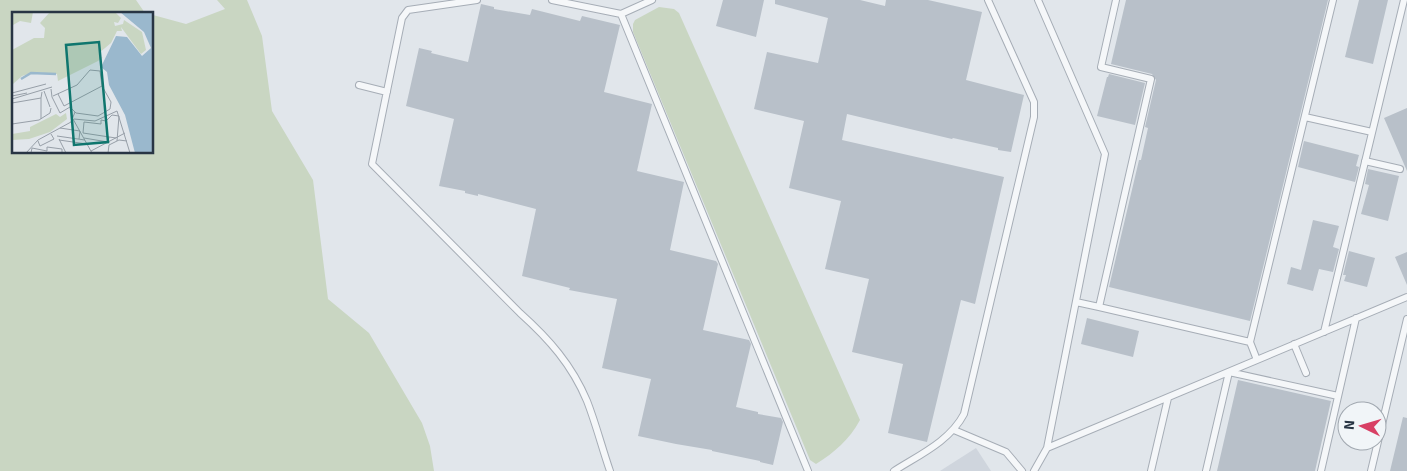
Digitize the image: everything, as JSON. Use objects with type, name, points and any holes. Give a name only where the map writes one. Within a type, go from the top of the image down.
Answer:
[{"type":"lane","points":[[477,0],[408,10],[402,18],[372,164],[520,313],[545,335],[570,368],[587,401],[610,471]]},
{"type":"lane","points":[[552,0],[621,14],[652,0]]},
{"type":"lane","points":[[894,471],[949,435],[959,425],[964,414],[1035,109],[1034,102],[988,0]]},
{"type":"lane","points":[[1034,471],[1047,448],[1105,154],[1038,0]]},
{"type":"lane","points":[[1099,307],[1151,79],[1100,67],[1116,0]]},
{"type":"lane","points":[[1257,360],[1250,342],[1333,0]]},
{"type":"lane","points":[[1324,332],[1404,0]]},
{"type":"lane","points":[[621,14],[808,471]]},
{"type":"lane","points":[[359,85],[387,92]]},
{"type":"lane","points":[[1304,117],[1372,132]]},
{"type":"lane","points":[[1365,161],[1400,169]]},
{"type":"lane","points":[[1047,448],[1407,297]]},
{"type":"lane","points":[[1076,302],[1250,342]]},
{"type":"lane","points":[[1321,471],[1356,318]]},
{"type":"lane","points":[[1371,471],[1407,320]]},
{"type":"lane","points":[[1294,344],[1306,373]]},
{"type":"lane","points":[[1229,372],[1338,396]]},
{"type":"lane","points":[[1206,471],[1229,372]]},
{"type":"lane","points":[[1151,471],[1168,398]]},
{"type":"lane","points":[[954,430],[1006,452],[1022,471]]},
{"type":"shaded area","points":[[976,448],[991,471],[940,471]]},
{"type":"green space","points":[[0,0],[136,0],[144,12],[12,12],[12,154],[154,154],[154,15],[186,24],[225,9],[217,0],[247,0],[262,36],[272,111],[313,180],[328,299],[369,333],[422,423],[430,446],[434,471],[0,471]]},
{"type":"green space","points":[[659,7],[674,9],[679,13],[860,420],[841,445],[816,464],[810,460],[633,32],[635,20]]},
{"type":"building","points":[[723,0],[764,0],[756,37],[716,26]]},
{"type":"building","points":[[775,0],[860,0],[885,6],[886,0],[928,0],[982,12],[966,80],[1024,95],[1011,152],[847,114],[842,140],[1004,177],[975,304],[961,300],[927,442],[888,433],[903,364],[852,352],[869,279],[825,269],[841,201],[789,188],[804,121],[754,109],[767,52],[818,63],[828,18],[775,4]]},
{"type":"building","points":[[1126,0],[1328,0],[1250,321],[1109,287],[1139,160],[1141,160],[1148,128],[1145,127],[1156,80],[1152,74],[1111,64]]},
{"type":"building","points":[[1359,0],[1388,0],[1373,64],[1345,57]]},
{"type":"building","points":[[481,4],[494,7],[494,9],[530,15],[532,9],[580,21],[582,16],[620,25],[604,92],[652,104],[637,171],[684,182],[670,250],[716,261],[718,264],[703,330],[749,340],[751,344],[736,407],[758,412],[758,414],[781,418],[783,422],[773,465],[712,450],[638,436],[651,379],[602,368],[617,299],[569,290],[570,288],[522,276],[536,209],[439,186],[454,119],[406,106],[419,48],[432,51],[431,53],[468,62]]},
{"type":"building","points":[[1109,74],[1145,83],[1135,125],[1097,116]]},
{"type":"building","points":[[1407,108],[1407,171],[1384,118]]},
{"type":"building","points":[[1304,141],[1359,155],[1356,166],[1359,167],[1355,182],[1298,167]]},
{"type":"building","points":[[1368,169],[1399,176],[1388,221],[1361,214],[1369,185],[1365,184]]},
{"type":"building","points":[[1313,220],[1339,226],[1333,247],[1339,249],[1333,272],[1319,269],[1313,291],[1287,284],[1291,267],[1301,270]]},
{"type":"building","points":[[1349,251],[1375,258],[1367,287],[1344,281],[1346,275],[1343,275]]},
{"type":"building","points":[[1407,252],[1407,285],[1395,257]]},
{"type":"building","points":[[1087,318],[1139,331],[1133,357],[1081,344]]},
{"type":"building","points":[[1238,380],[1331,401],[1315,471],[1217,471]]},
{"type":"building","points":[[1403,417],[1407,418],[1407,471],[1390,471]]}]
